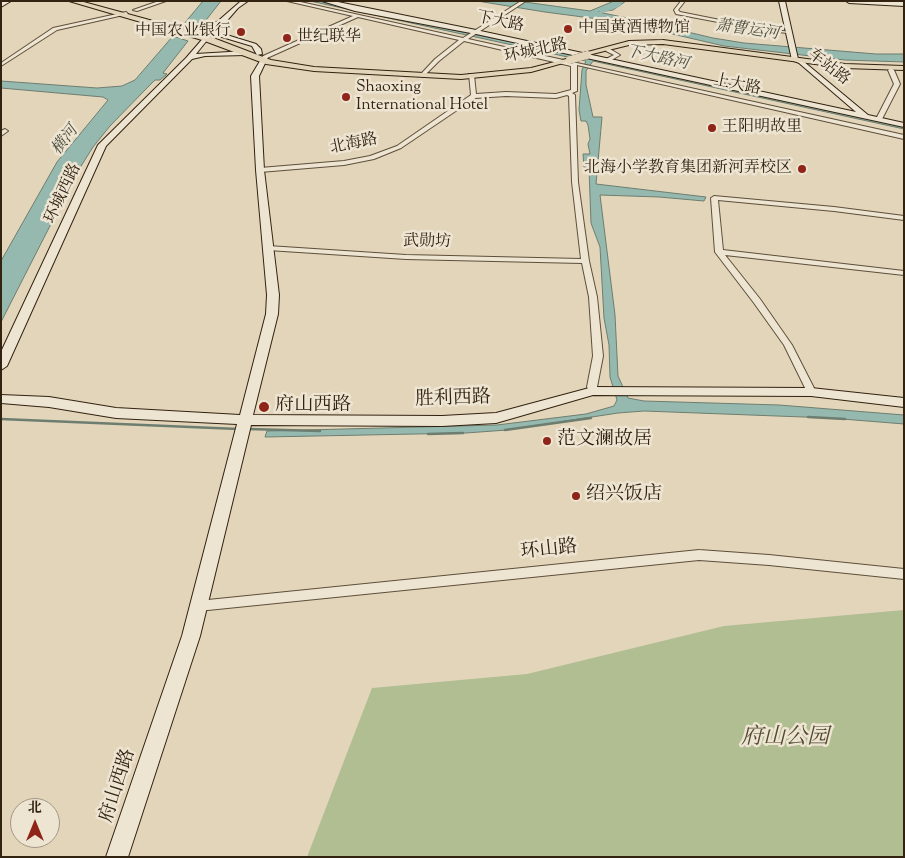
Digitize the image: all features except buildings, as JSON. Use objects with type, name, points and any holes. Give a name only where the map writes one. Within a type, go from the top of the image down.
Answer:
[{"type":"main road","points":[[72,1],[195,33],[209,34]]},
{"type":"main road","points":[[87,1],[122,14],[135,10]]},
{"type":"main road","points":[[120,5],[135,10]]},
{"type":"main road","name":"环城北路","points":[[209,34],[231,41],[263,57]]},
{"type":"main road","name":"环城北路","points":[[209,34],[246,53],[314,69],[424,75],[471,76],[531,70],[629,44],[663,42],[845,68],[904,69]]},
{"type":"main road","name":"环城北路","points":[[586,54],[637,44],[663,43],[845,66],[904,69]]},
{"type":"main road","name":"胜利西路","points":[[1,393],[51,396],[117,406],[247,417]]},
{"type":"street","points":[[1,5],[8,1]]},
{"type":"street","points":[[135,10],[164,1]]},
{"type":"street","name":"环城西路","points":[[1,366],[102,145],[190,56],[209,34],[236,7],[245,1]]},
{"type":"street","name":"上大路","points":[[289,1],[463,40],[565,60],[904,137]]},
{"type":"street","name":"下大路","points":[[325,1],[362,11],[608,60],[904,125]]},
{"type":"street","points":[[683,1],[676,10],[678,13],[789,32]]},
{"type":"street","name":"车站路","points":[[782,1],[792,48],[797,60],[868,117]]},
{"type":"street","points":[[849,1],[904,4]]},
{"type":"street","points":[[424,75],[437,60],[463,40],[524,2]]},
{"type":"street","points":[[1,65],[55,29],[122,14]]},
{"type":"street","points":[[263,57],[356,17]]},
{"type":"street","points":[[180,29],[219,24]]},
{"type":"street","points":[[560,50],[586,54]]},
{"type":"street","points":[[608,50],[618,55],[608,60]]},
{"type":"street","points":[[190,56],[246,53]]},
{"type":"street","name":"府山西路","points":[[117,857],[191,636],[272,314],[273,295],[260,170],[255,76],[263,57]]},
{"type":"street","points":[[565,60],[574,65],[574,91],[569,94],[572,95],[576,182],[585,261],[593,297],[599,389]]},
{"type":"street","points":[[880,119],[897,84],[891,70]]},
{"type":"street","points":[[471,76],[474,96]]},
{"type":"street","name":"北海路","points":[[260,170],[344,163],[372,158],[399,147],[474,96],[506,94],[556,96],[569,94]]},
{"type":"street","points":[[810,390],[788,346],[758,301],[719,252],[714,198],[834,209],[904,218]]},
{"type":"street","name":"武勋坊","points":[[268,248],[406,257],[585,261]]},
{"type":"street","points":[[719,252],[904,273]]},
{"type":"street","name":"胜利西路","points":[[1,399],[49,402],[116,413],[470,421],[516,414],[599,389],[810,390],[904,398]]},
{"type":"street","name":"胜利西路","points":[[810,390],[904,403]]},
{"type":"street","name":"环山路","points":[[198,606],[698,555],[769,560],[904,574]]},
{"type":"green space","name":"府山公园","points":[[904,610],[904,857],[307,857],[372,688],[527,674],[724,626]]},
{"type":"water","points":[[203,1],[221,1],[203,24],[183,25]]},
{"type":"water","points":[[310,1],[320,1],[365,12],[625,65],[904,126],[904,129],[593,61],[586,71],[586,85],[593,117],[602,117],[596,184],[706,197],[704,201],[600,195],[615,315],[618,376],[628,398],[644,401],[779,405],[904,415],[904,424],[830,418],[644,411],[618,413],[507,430],[466,433],[265,437],[267,431],[497,425],[586,414],[614,406],[617,400],[610,377],[600,247],[591,223],[589,168],[584,167],[583,154],[590,154],[588,144],[590,139],[588,125],[586,121],[581,121],[579,110],[582,70],[586,61]]},
{"type":"water","points":[[477,1],[517,1],[590,11],[614,1],[626,1],[613,10],[598,12],[713,38],[744,43],[876,54],[904,54],[904,62],[845,60],[724,46],[621,22]]},
{"type":"water","points":[[173,36],[188,41],[163,73],[167,74],[160,80],[155,80],[110,126],[93,147],[78,171],[1,322],[1,261],[57,162],[108,100],[103,97],[1,88],[1,81],[97,88],[122,86],[135,80]]},
{"type":"waterway","points":[[593,15],[619,5],[620,1]]},
{"type":"waterway","points":[[808,417],[845,419]]},
{"type":"waterway","points":[[505,430],[591,418]]},
{"type":"waterway","points":[[1,419],[238,429]]},
{"type":"waterway","points":[[248,429],[320,431]]},
{"type":"waterway","points":[[428,434],[463,433]]},
{"type":"place","name":"中国黄酒博物馆","points":[[568,29]]},
{"type":"place","name":"中国农业银行","points":[[241,32]]},
{"type":"place","name":"世纪联华","points":[[287,38]]},
{"type":"place","name":"Shaoxing International Hotel","points":[[346,97]]},
{"type":"place","name":"王阳明故里","points":[[712,128]]},
{"type":"place","name":"北海小学教育集团新河弄校区","points":[[802,169]]},
{"type":"place","name":"府山西路","points":[[264,407]]},
{"type":"place","name":"范文澜故居","points":[[547,441]]},
{"type":"place","name":"绍兴饭店","points":[[576,496]]},
{"type":"water label","name":"萧曹运河","points":[[747,31]]},
{"type":"water label","name":"下大路河","points":[[657,59]]},
{"type":"water label","name":"横河","points":[[66,141]]}]
